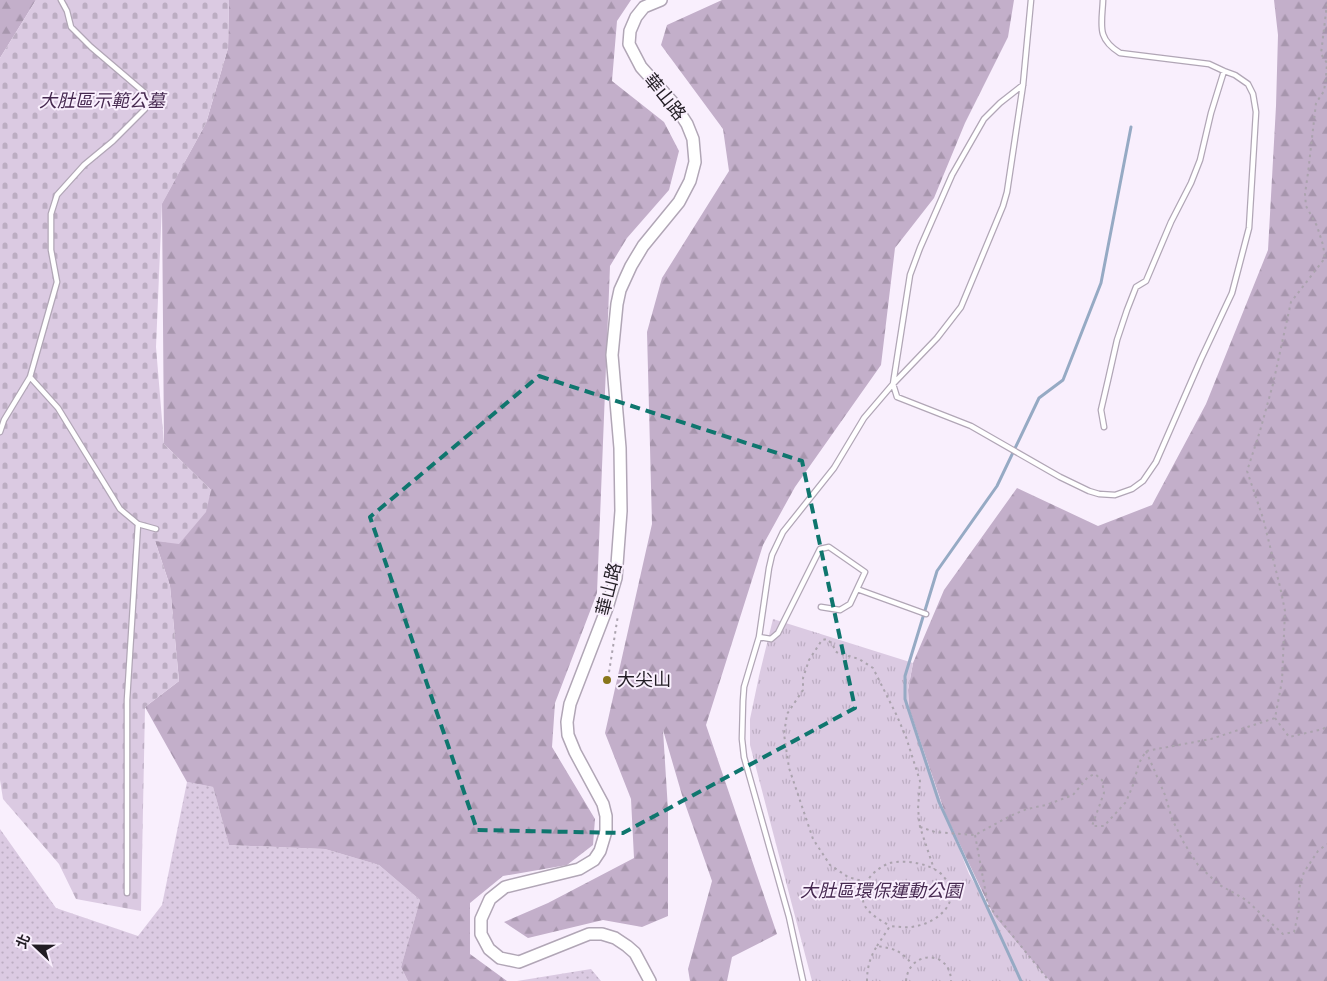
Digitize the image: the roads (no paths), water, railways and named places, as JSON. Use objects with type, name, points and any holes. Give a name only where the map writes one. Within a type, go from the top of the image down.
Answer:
[{"type":"street","name":"華山路","points":[[650,981],[635,953],[615,938],[602,934],[589,934],[519,962],[500,958],[489,949],[481,934],[480,919],[490,899],[505,887],[579,869],[594,860],[600,851],[606,831],[606,816],[602,804],[575,752],[568,735],[567,722],[570,704],[607,608],[616,578],[622,512],[620,448],[612,355],[620,290],[643,246],[679,202],[690,181],[695,162],[693,139],[687,124],[674,104],[641,67],[629,44],[630,31],[636,17],[644,7],[661,0]]},
{"type":"lane","points":[[0,432],[4,420],[30,378],[57,282],[52,250],[51,214],[57,195],[84,166],[113,141],[145,109],[145,93],[71,28],[61,0]]},
{"type":"lane","points":[[803,981],[789,917],[744,757],[742,739],[744,687],[759,637],[768,568],[783,532],[834,468],[864,418],[937,338],[961,307],[1007,192],[1023,85],[1031,0]]},
{"type":"lane","points":[[1023,85],[1000,103],[984,119],[952,175],[920,248],[910,275],[893,384],[897,397],[971,426],[1060,478],[1099,494],[1115,495],[1132,489],[1143,480],[1156,462],[1232,293],[1249,228],[1256,112],[1253,94],[1248,84],[1224,70],[1209,64],[1120,53],[1112,48],[1103,36],[1103,0]]},
{"type":"lane","points":[[1104,427],[1101,410],[1126,310],[1136,287],[1146,281],[1200,160],[1210,113],[1224,70]]},
{"type":"lane","points":[[30,378],[58,408],[120,509],[138,524],[156,529]]},
{"type":"lane","points":[[127,893],[127,700],[138,524]]},
{"type":"lane","points":[[759,637],[771,639],[778,633],[820,549],[830,547],[865,572],[850,604],[840,610],[821,607]]},
{"type":"lane","points":[[857,589],[926,614]]},
{"type":"waterway","points":[[1021,981],[939,802],[905,699],[905,676],[937,571],[997,486],[1039,398],[1063,380],[1101,283],[1131,127]]},
{"type":"place","name":"大尖山","points":[[607,680]]},
{"type":"park label","name":"大肚區示範公墓","points":[[102,101]]},
{"type":"park label","name":"大肚區環保運動公園","points":[[881,891]]}]
